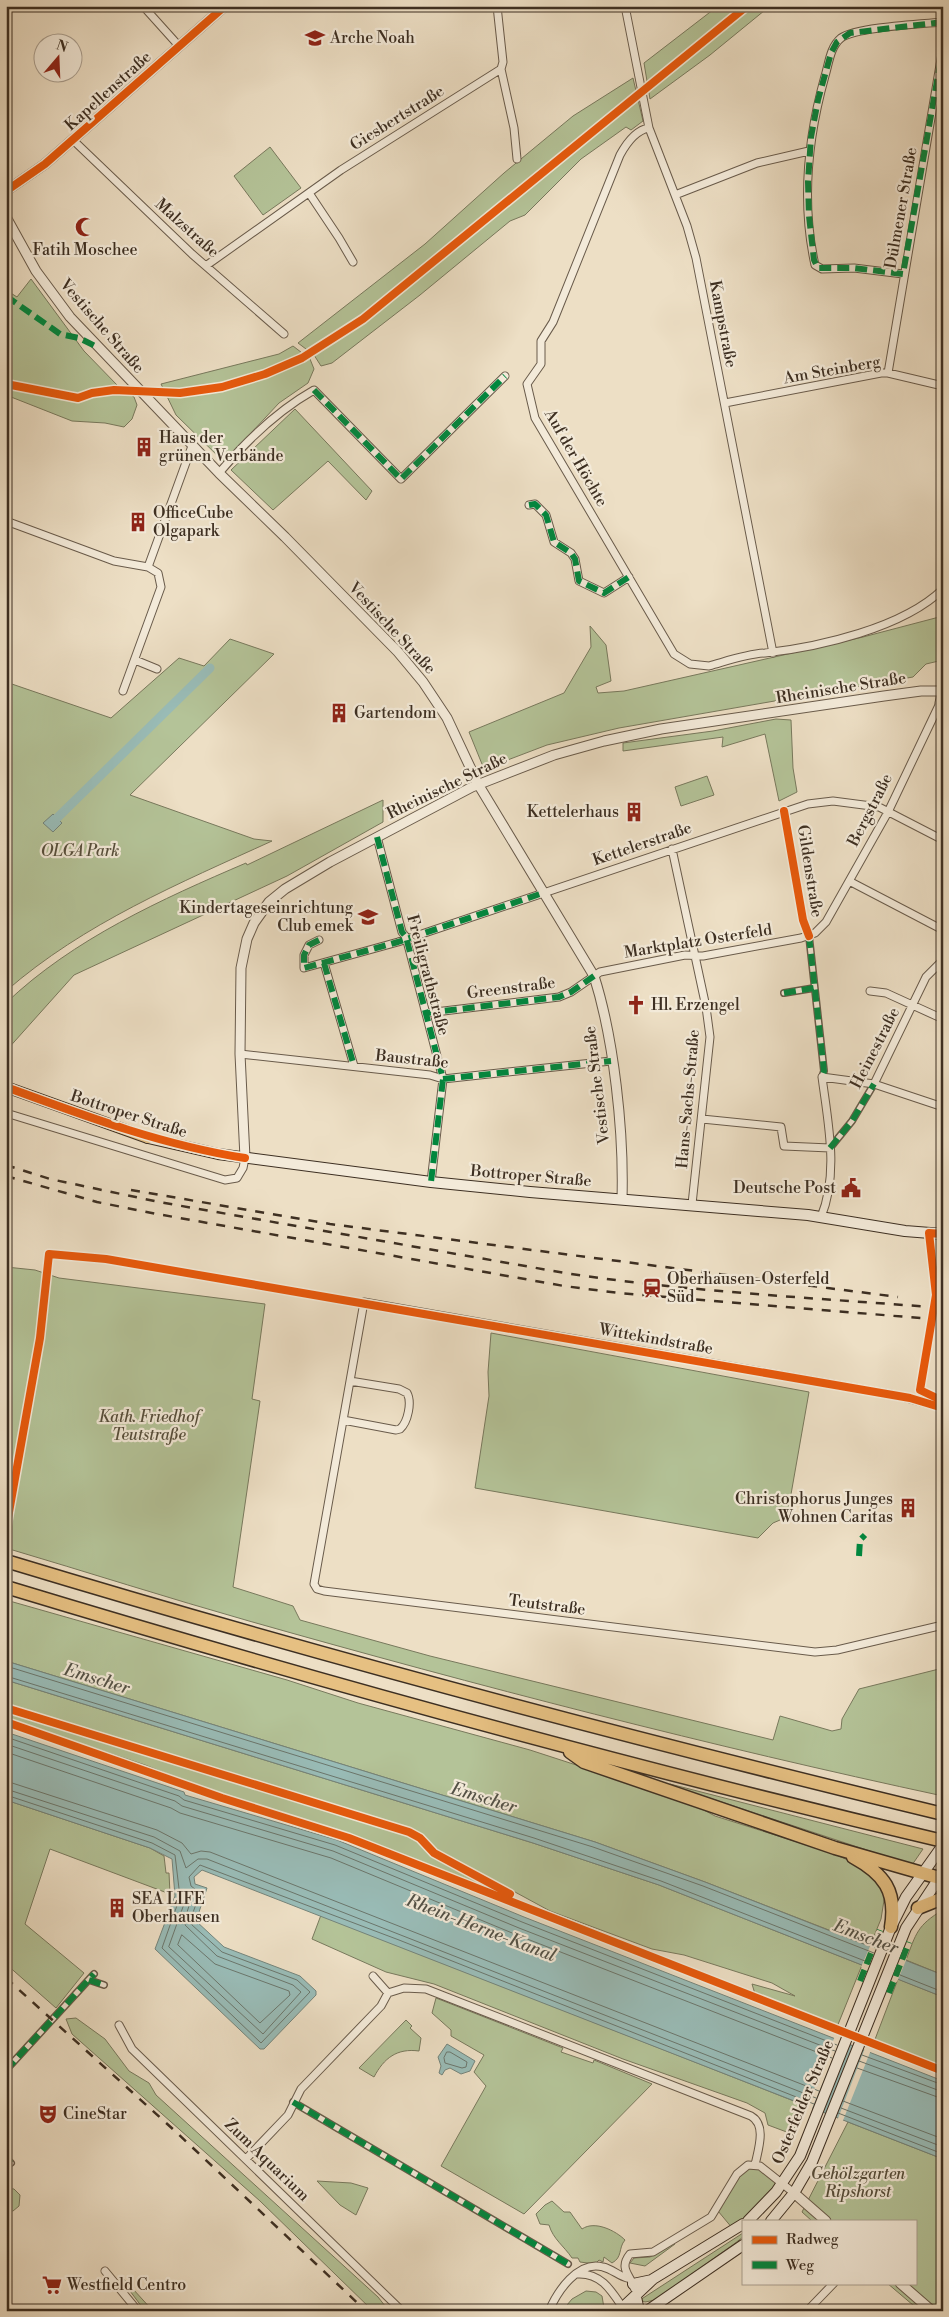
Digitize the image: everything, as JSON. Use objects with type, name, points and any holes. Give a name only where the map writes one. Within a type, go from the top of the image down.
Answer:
[{"type":"highway","points":[[6,1561],[492,1700],[943,1814]]},
{"type":"highway","points":[[6,1587],[346,1687],[563,1747],[939,1841]]},
{"type":"highway","points":[[563,1747],[584,1762],[835,1848],[923,1873],[941,1876]]},
{"type":"highway","points":[[835,1848],[867,1865],[883,1881],[894,1904],[890,1930]]},
{"type":"highway","points":[[918,1908],[943,1898]]},
{"type":"main road","name":"Bottroper Straße","points":[[6,1087],[148,1138],[196,1150],[245,1158],[431,1182],[821,1217],[905,1231],[943,1234]]},
{"type":"main road","name":"Osterfelder Straße","points":[[749,2220],[782,2184],[800,2156],[890,1930],[906,1897],[923,1873],[939,1841]]},
{"type":"main road","name":"Osterfelder Straße","points":[[772,2220],[794,2194],[812,2162],[827,2129],[902,1939],[918,1908],[941,1876]]},
{"type":"main road","points":[[624,2310],[653,2279],[742,2225]]},
{"type":"main road","points":[[647,2311],[742,2245]]},
{"type":"main road","points":[[630,2281],[653,2279]]},
{"type":"main road","points":[[636,2297],[639,2311]]},
{"type":"street","points":[[143,6],[179,46]]},
{"type":"street","name":"Kapellenstraße","points":[[6,191],[36,171],[73,140],[225,6]]},
{"type":"street","points":[[497,6],[504,62],[501,69],[514,128],[517,159]]},
{"type":"street","name":"Kampstraße","points":[[625,6],[649,128],[696,258],[773,653]]},
{"type":"street","points":[[903,274],[854,268],[822,269],[815,265],[809,216],[809,151],[818,100],[836,42],[843,36],[858,32],[943,22]]},
{"type":"street","name":"Dülmener Straße","points":[[888,373],[903,274],[943,47]]},
{"type":"street","name":"Giesbertstraße","points":[[206,265],[362,156],[501,69]]},
{"type":"street","name":"Auf der Höchte","points":[[649,128],[643,129],[629,140],[620,155],[553,322],[542,342],[542,364],[527,384],[536,418],[674,654],[690,664],[708,666],[874,629],[925,604],[943,589]]},
{"type":"street","name":"Malzstraße","points":[[73,140],[206,265],[284,334]]},
{"type":"street","points":[[674,195],[757,163],[809,151]]},
{"type":"street","points":[[308,193],[353,262]]},
{"type":"street","name":"Vestische Straße","points":[[6,217],[36,271],[70,317],[192,446],[285,537],[409,665],[447,718],[478,784],[542,893],[594,976],[602,1006],[618,1105],[622,1199]]},
{"type":"street","name":"Am Steinberg","points":[[725,403],[888,373],[943,386]]},
{"type":"street","points":[[219,473],[270,420],[290,403],[314,390],[401,479],[505,376]]},
{"type":"street","points":[[148,567],[192,446]]},
{"type":"street","points":[[530,505],[535,504],[546,515],[554,542],[571,553],[575,559],[579,581],[583,585],[604,593],[629,577]]},
{"type":"street","points":[[6,521],[114,561],[148,567],[158,573],[161,587],[123,691]]},
{"type":"street","points":[[135,660],[157,668]]},
{"type":"street","points":[[943,669],[943,674]]},
{"type":"street","name":"Rheinische Straße","points":[[245,1158],[240,1054],[241,968],[247,939],[257,918],[269,902],[285,889],[377,837],[478,784],[554,755],[621,737],[892,695],[942,690]]},
{"type":"street","name":"Bergstraße","points":[[809,936],[826,922],[888,812],[941,704],[942,690]]},
{"type":"street","name":"Kettelerstraße","points":[[319,940],[308,945],[304,955],[304,968],[398,942],[808,804],[833,801],[878,807],[943,840]]},
{"type":"street","name":"Gildenstraße","points":[[784,811],[803,920],[809,936],[824,1071],[822,1077],[831,1156],[827,1195],[821,1217]]},
{"type":"street","name":"Freiligrathstraße","points":[[377,837],[402,932],[406,938],[427,1013],[426,1019],[443,1079],[431,1182]]},
{"type":"street","name":"Hans-Sachs-Straße","points":[[672,849],[707,1016],[710,1043],[692,1204]]},
{"type":"street","points":[[849,881],[943,930]]},
{"type":"street","name":"Marktplatz Osterfeld","points":[[594,976],[600,972],[676,957],[703,956],[809,936]]},
{"type":"street","name":"Heinestraße","points":[[830,1148],[852,1121],[874,1084],[929,973],[943,960]]},
{"type":"street","points":[[324,963],[354,1066]]},
{"type":"street","name":"Greenstraße","points":[[427,1013],[558,996],[571,992],[594,976]]},
{"type":"street","points":[[784,993],[814,988]]},
{"type":"street","points":[[870,991],[886,992],[943,1019]]},
{"type":"street","name":"Baustraße","points":[[240,1054],[430,1075],[443,1079],[611,1060]]},
{"type":"street","points":[[822,1077],[874,1084],[943,1107]]},
{"type":"street","points":[[6,1113],[225,1180],[237,1178],[245,1158]]},
{"type":"street","points":[[702,1118],[781,1127],[784,1146],[830,1148]]},
{"type":"street","name":"Teutstraße","points":[[364,1302],[314,1575],[314,1585],[320,1590],[815,1652],[830,1651],[943,1625]]},
{"type":"street","name":"Wittekindstraße","points":[[364,1302],[902,1397],[943,1408]]},
{"type":"street","points":[[343,1420],[396,1430],[400,1429],[406,1422],[410,1399],[407,1393],[350,1381]]},
{"type":"street","points":[[943,1448],[943,1489]]},
{"type":"street","points":[[6,2070],[94,1974]]},
{"type":"street","points":[[373,1976],[388,1993]]},
{"type":"street","points":[[89,1980],[104,1985]]},
{"type":"street","points":[[246,2159],[286,2118],[301,2089],[381,2006],[388,1993],[404,1988],[419,1988],[751,2116],[757,2120],[760,2126],[755,2165]]},
{"type":"street","name":"Zum Aquarium","points":[[119,2025],[132,2049],[402,2311]]},
{"type":"street","points":[[294,2102],[568,2264]]},
{"type":"street","points":[[6,2158],[11,2163]]},
{"type":"street","name":"Osterfelder Straße","points":[[630,2281],[625,2263],[630,2254],[653,2252],[711,2217],[740,2170],[748,2165],[760,2166],[782,2184]]},
{"type":"street","points":[[782,2184],[825,2220]]},
{"type":"street","points":[[548,2311],[560,2290],[577,2274],[589,2268],[599,2266],[630,2281],[636,2297]]},
{"type":"street","points":[[105,2271],[138,2311]]},
{"type":"street","points":[[577,2274],[588,2274],[603,2281],[624,2310]]},
{"type":"street","points":[[807,2311],[833,2284]]},
{"type":"street","points":[[901,2284],[932,2311]]},
{"type":"green space","points":[[718,6],[770,6],[710,55],[650,99],[644,63]]},
{"type":"green space","points":[[633,78],[643,121],[631,130],[626,127],[581,159],[525,215],[510,221],[420,295],[332,363],[321,366],[314,355],[298,343],[425,244],[504,173],[573,116]]},
{"type":"green space","points":[[270,147],[301,188],[263,215],[234,176]]},
{"type":"green space","points":[[31,279],[84,351],[118,386],[134,397],[137,405],[132,419],[124,427],[105,423],[72,421],[6,395],[6,290],[17,297]]},
{"type":"green space","points":[[293,346],[310,359],[314,369],[308,383],[279,403],[224,462],[176,415],[161,384],[279,354]]},
{"type":"green space","points":[[295,409],[372,491],[366,500],[328,461],[273,510],[231,470]]},
{"type":"green space","points":[[943,616],[943,660],[926,664],[913,677],[619,728],[547,745],[484,769],[469,732],[564,693],[591,647],[590,626],[606,645],[611,681],[596,687],[598,693],[624,691],[863,637]]},
{"type":"green space","name":"OLGA Park","points":[[230,639],[274,654],[130,795],[254,839],[272,841],[168,889],[100,925],[36,967],[6,991],[6,682],[111,718],[179,658],[204,666]]},
{"type":"green space","points":[[776,719],[791,720],[793,768],[797,792],[779,801],[765,734],[722,747],[723,737],[623,751],[623,743],[713,731]]},
{"type":"green space","points":[[707,776],[714,795],[681,806],[675,787]]},
{"type":"green space","points":[[383,800],[383,822],[287,876],[74,975],[6,1051],[6,1003],[60,959],[89,940],[151,906],[246,863],[247,865]]},
{"type":"green space","name":"Kath. Friedhof Teutstraße","points":[[6,1267],[35,1270],[59,1278],[265,1304],[252,1399],[260,1401],[233,1587],[293,1606],[300,1620],[430,1656],[773,1740],[780,1716],[832,1731],[841,1729],[842,1719],[859,1689],[943,1668],[943,1796],[681,1736],[421,1669],[249,1621],[6,1548]]},
{"type":"green space","points":[[491,1333],[809,1392],[787,1517],[773,1523],[758,1538],[475,1488],[489,1396],[488,1372]]},
{"type":"green space","points":[[6,1600],[287,1680],[358,1703],[530,1750],[687,1801],[715,1816],[832,1853],[859,1865],[877,1879],[885,1894],[881,1919],[870,1946],[595,1842],[6,1661]]},
{"type":"green space","points":[[6,1680],[533,1843],[659,1885],[862,1965],[837,2027],[755,1994],[752,1984],[795,1996],[772,1983],[684,1955],[652,1949],[550,1911],[515,1892],[432,1856],[512,1897],[350,1835],[222,1796],[145,1765],[6,1719]]},
{"type":"green space","points":[[670,1784],[923,1849],[912,1865]]},
{"type":"green space","points":[[6,1800],[150,1848],[164,1856],[166,1873],[169,1873],[170,1894],[50,1849],[25,1924],[84,1973],[56,2008],[6,1964]]},
{"type":"green space","points":[[943,1910],[943,1975],[906,1960],[918,1931],[928,1920]]},
{"type":"green space","points":[[321,1915],[804,2105],[792,2134],[768,2125],[765,2113],[747,2103],[623,2059],[434,1984],[386,1972],[312,1939]]},
{"type":"green space","points":[[898,1979],[943,1997],[943,2069],[874,2042]]},
{"type":"green space","points":[[436,1998],[563,2048],[561,2052],[593,2063],[594,2060],[652,2084],[524,2214],[441,2166],[486,2086],[474,2072],[484,2055],[451,2036],[451,2030],[432,2013]]},
{"type":"green space","points":[[76,2018],[105,2039],[129,2071],[149,2083],[156,2095],[378,2297],[389,2311],[373,2311],[260,2201],[72,2034],[66,2019]]},
{"type":"green space","points":[[406,2020],[412,2026],[410,2028],[421,2038],[419,2051],[404,2051],[392,2056],[382,2064],[374,2077],[359,2068]]},
{"type":"green space","points":[[6,2031],[11,2045],[9,2056],[6,2059]]},
{"type":"green space","name":"Gehölzgarten Ripshorst","points":[[848,2122],[943,2159],[943,2311],[920,2311],[888,2284],[916,2284],[916,2220],[811,2220],[802,2212]]},
{"type":"green space","points":[[755,2165],[781,2184],[733,2229],[718,2211],[740,2171]]},
{"type":"green space","points":[[317,2181],[351,2183],[368,2188],[356,2215],[340,2205]]},
{"type":"green space","points":[[6,2188],[14,2189],[20,2195],[19,2206],[13,2211],[6,2212]]},
{"type":"green space","points":[[552,2201],[564,2212],[570,2212],[582,2229],[599,2226],[611,2230],[625,2240],[618,2258],[612,2263],[604,2257],[603,2262],[599,2260],[595,2264],[580,2262],[578,2258],[572,2258],[556,2238],[549,2225],[540,2224],[536,2214]]},
{"type":"green space","points":[[742,2234],[742,2238],[734,2244],[655,2300],[645,2302],[640,2300]]},
{"type":"green space","points":[[674,2243],[645,2266],[630,2263],[634,2258],[650,2257]]},
{"type":"green space","points":[[123,2278],[153,2311],[145,2311],[121,2279]]},
{"type":"green space","points":[[586,2291],[596,2292],[602,2296],[604,2308],[601,2311],[562,2311],[572,2299]]},
{"type":"water","points":[[53,814],[62,823],[53,832],[43,823]]},
{"type":"water","points":[[6,1661],[595,1842],[705,1882],[943,1975],[943,1997],[659,1885],[533,1843],[6,1680]]},
{"type":"water","name":"Rhein-Herne-Kanal","points":[[6,1732],[184,1792],[185,1795],[337,1840],[524,1917],[943,2081],[943,2159],[202,1870],[194,1877],[195,1884],[207,1888],[196,1921],[224,1947],[300,1976],[316,1991],[316,1995],[264,2049],[260,2049],[155,1949],[175,1896],[172,1859],[150,1848],[6,1800]]},
{"type":"water","points":[[447,2044],[475,2061],[470,2071],[461,2074],[450,2068],[445,2070],[442,2075],[439,2073],[441,2066],[438,2057]]},
{"type":"pier","points":[[871,1944],[907,1958],[897,1982],[861,1967]]},
{"type":"pier","points":[[835,2036],[841,2039],[811,2111],[806,2109]]},
{"type":"pier","points":[[865,2048],[871,2050],[842,2123],[837,2121]]},
{"type":"waterway","points":[[53,822],[210,668]]},
{"type":"railway","points":[[6,1165],[50,1179],[159,1202],[565,1273],[706,1290],[943,1308]]},
{"type":"railway","points":[[6,1176],[97,1202],[157,1214],[564,1286],[619,1293],[943,1320]]},
{"type":"railway","points":[[131,1190],[330,1224],[898,1297]]},
{"type":"railway","points":[[6,1978],[175,2131],[366,2311]]},
{"type":"marked path","points":[[943,22],[850,33],[837,42],[831,53],[818,100],[811,137],[808,182],[809,216],[814,260],[818,268],[854,268],[903,274],[943,47]]},
{"type":"marked path","points":[[6,296],[60,334],[79,338],[97,347]]},
{"type":"marked path","points":[[314,390],[401,479],[505,376]]},
{"type":"marked path","points":[[529,505],[535,504],[546,515],[554,542],[571,553],[575,559],[579,581],[604,593],[629,577]]},
{"type":"marked path","points":[[377,837],[402,932],[406,937],[443,1079],[431,1182]]},
{"type":"marked path","points":[[319,940],[309,945],[304,955],[304,968],[398,942],[543,893]]},
{"type":"marked path","points":[[809,936],[824,1071],[822,1077]]},
{"type":"marked path","points":[[324,963],[354,1066]]},
{"type":"marked path","points":[[427,1013],[559,997],[571,992],[594,976]]},
{"type":"marked path","points":[[784,993],[814,988]]},
{"type":"marked path","points":[[443,1079],[611,1061]]},
{"type":"marked path","points":[[830,1148],[852,1121],[874,1084]]},
{"type":"marked path","points":[[859,1556],[860,1540],[865,1535]]},
{"type":"marked path","points":[[860,1981],[880,1930]]},
{"type":"marked path","points":[[889,1993],[909,1942]]},
{"type":"marked path","points":[[6,2070],[94,1974]]},
{"type":"marked path","points":[[89,1980],[104,1985]]},
{"type":"marked path","points":[[293,2102],[568,2264]]},
{"type":"marked path","points":[[6,2158],[11,2163]]},
{"type":"cycle path","points":[[6,191],[45,164],[225,6]]},
{"type":"cycle path","points":[[6,384],[78,398],[92,393],[114,390],[180,393],[222,387],[265,374],[302,358],[363,319],[747,6]]},
{"type":"cycle path","points":[[784,811],[803,920],[809,936]]},
{"type":"cycle path","points":[[6,1087],[94,1119],[184,1146],[245,1158]]},
{"type":"cycle path","points":[[943,1234],[929,1233],[936,1295],[920,1390],[943,1401]]},
{"type":"cycle path","points":[[6,1529],[40,1338],[49,1254],[106,1259],[910,1398],[943,1408]]},
{"type":"cycle path","points":[[6,1708],[409,1832],[420,1838],[434,1853],[510,1894]]},
{"type":"cycle path","points":[[6,1722],[222,1798],[349,1838],[943,2071]]},
{"type":"place","name":"Arche Noah","points":[[315,38]]},
{"type":"place","name":"Fatih Moschee","points":[[85,227]]},
{"type":"place","name":"Haus der grünen Verbände","points":[[144,447]]},
{"type":"place","name":"OfficeCube Olgapark","points":[[138,522]]},
{"type":"place","name":"Gartendom","points":[[339,713]]},
{"type":"place","name":"Kettelerhaus","points":[[634,812]]},
{"type":"place","name":"Kindertageseinrichtung Club emek","points":[[368,917]]},
{"type":"place","name":"Hl. Erzengel","points":[[636,1005]]},
{"type":"place","name":"Deutsche Post","points":[[851,1188]]},
{"type":"place","name":"Oberhausen-Osterfeld Süd","points":[[652,1288]]},
{"type":"place","name":"Christophorus Junges Wohnen Caritas","points":[[908,1508]]},
{"type":"place","name":"SEA LIFE Oberhausen","points":[[117,1908]]},
{"type":"place","name":"CineStar","points":[[48,2114]]},
{"type":"place","name":"Westfield Centro","points":[[52,2285]]},
{"type":"water label","name":"Emscher","points":[[97,1679]]},
{"type":"water label","name":"Emscher","points":[[484,1798]]},
{"type":"water label","name":"Emscher","points":[[866,1937]]}]
